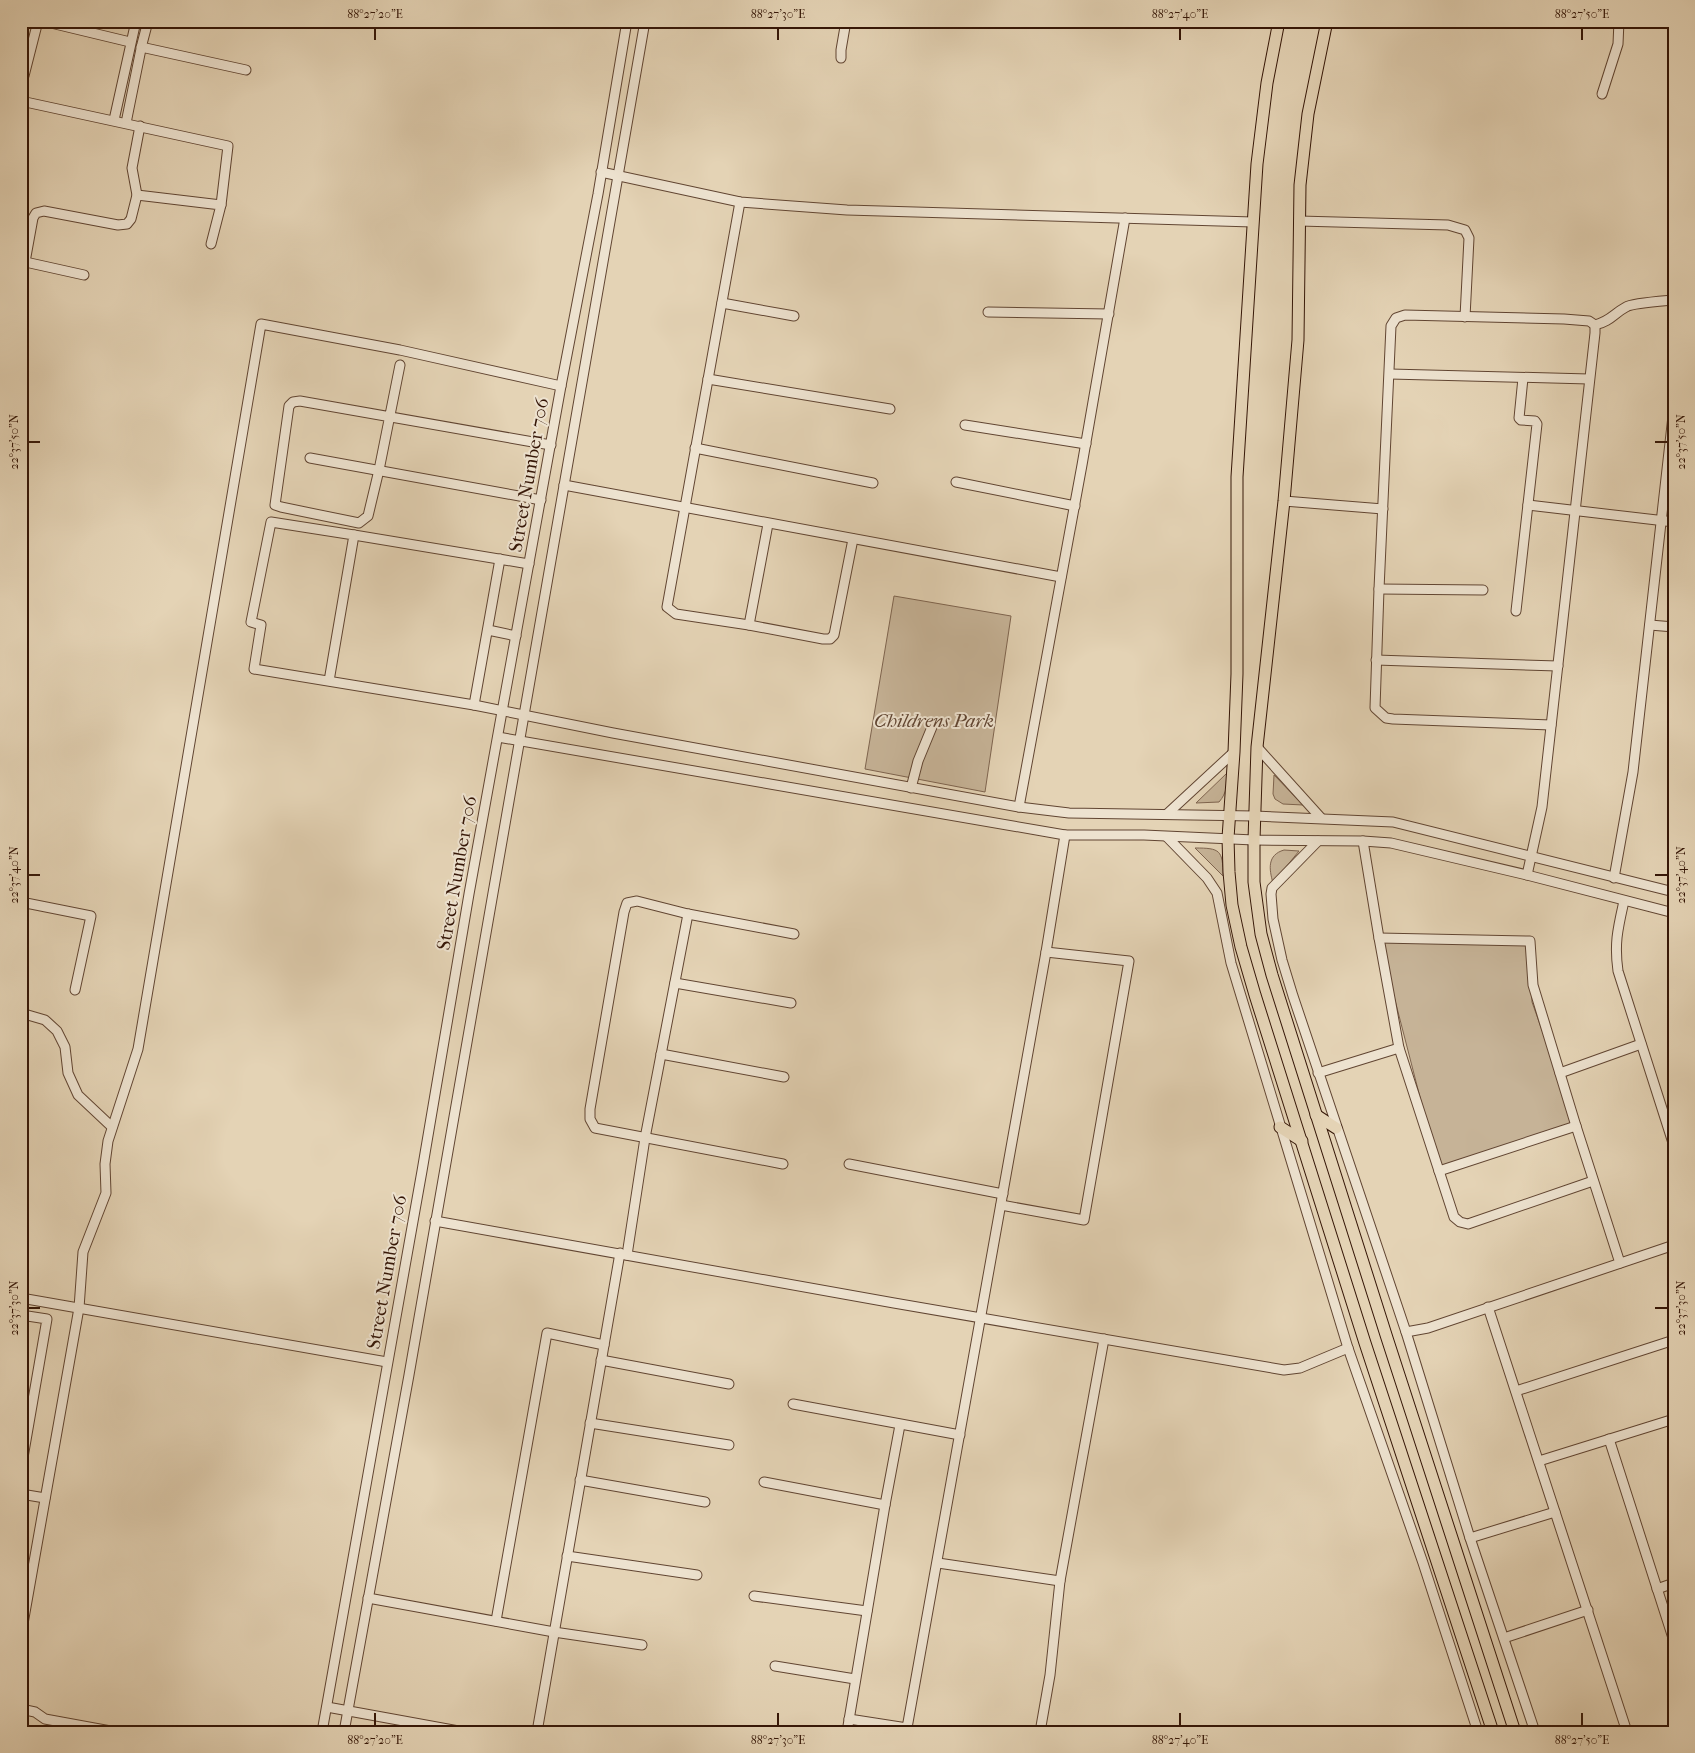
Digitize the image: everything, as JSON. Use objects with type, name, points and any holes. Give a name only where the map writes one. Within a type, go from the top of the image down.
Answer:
[{"type":"main road","points":[[1280,21],[1266,92],[1257,164],[1236,477],[1237,674],[1231,815],[1228,838],[1232,905],[1241,947],[1302,1141],[1493,1732]]},
{"type":"main road","points":[[1327,21],[1308,114],[1300,185],[1298,340],[1284,501],[1257,747],[1254,882],[1261,934],[1272,975],[1515,1732]]},
{"type":"main road","points":[[1316,1115],[1336,1128]]},
{"type":"main road","points":[[1280,1127],[1302,1141]]},
{"type":"street","points":[[24,76],[24,62],[38,21]]},
{"type":"street","points":[[114,120],[136,21]]},
{"type":"street","points":[[126,123],[148,21]]},
{"type":"street","name":"Street Number 706","points":[[322,1732],[502,711],[602,172],[627,21]]},
{"type":"street","points":[[344,1732],[518,740],[541,626],[645,21]]},
{"type":"street","points":[[842,58],[841,50],[846,21]]},
{"type":"street","points":[[1602,94],[1618,44],[1619,21]]},
{"type":"street","points":[[51,23],[75,25],[130,42]]},
{"type":"street","points":[[141,47],[246,70]]},
{"type":"street","points":[[21,101],[228,146],[220,205],[211,244]]},
{"type":"street","points":[[84,275],[23,261],[33,218],[36,213],[44,211],[118,225],[127,224],[131,218],[137,195],[132,168],[140,126]]},
{"type":"street","points":[[602,172],[740,202],[856,210],[1253,222]]},
{"type":"street","points":[[137,195],[220,205]]},
{"type":"street","points":[[740,202],[667,607],[676,614],[830,639],[834,635],[853,539]]},
{"type":"street","points":[[1019,807],[1126,218]]},
{"type":"street","points":[[1299,221],[1448,225],[1465,230],[1469,238],[1465,317]]},
{"type":"street","points":[[1595,325],[1605,323],[1633,304],[1674,300]]},
{"type":"street","points":[[722,303],[794,316]]},
{"type":"street","points":[[988,312],[1109,314]]},
{"type":"street","points":[[1552,726],[1386,718],[1375,708],[1391,326],[1396,318],[1404,315],[1589,320],[1595,325]]},
{"type":"street","points":[[21,1636],[79,1308],[82,1252],[106,1193],[105,1164],[108,1141],[138,1048],[261,324],[400,350],[561,386]]},
{"type":"street","points":[[1527,875],[1542,807],[1595,325]]},
{"type":"street","points":[[400,365],[391,417],[368,516],[359,523],[281,508],[275,504],[289,406],[293,402],[300,401],[391,417],[551,445]]},
{"type":"street","points":[[1390,374],[1589,380]]},
{"type":"street","points":[[708,378],[890,409]]},
{"type":"street","points":[[1516,611],[1537,424],[1534,421],[1521,420],[1519,418],[1523,378]]},
{"type":"street","points":[[1614,878],[1632,772],[1674,406]]},
{"type":"street","points":[[965,425],[1086,444]]},
{"type":"street","points":[[695,448],[873,483]]},
{"type":"street","points":[[310,458],[541,500]]},
{"type":"street","points":[[956,482],[1075,506]]},
{"type":"street","points":[[564,486],[1061,578]]},
{"type":"street","points":[[1284,501],[1383,509]]},
{"type":"street","points":[[1528,505],[1674,522]]},
{"type":"street","points":[[529,564],[272,522],[251,622],[261,625],[254,669],[474,705],[524,716],[1019,807],[1069,813],[1231,815],[1393,822],[1674,892]]},
{"type":"street","points":[[749,625],[768,524]]},
{"type":"street","points":[[329,681],[354,535]]},
{"type":"street","points":[[474,705],[500,559]]},
{"type":"street","points":[[1379,589],[1483,590]]},
{"type":"street","points":[[1650,625],[1674,627]]},
{"type":"street","points":[[488,630],[516,636]]},
{"type":"street","points":[[1376,660],[1558,666]]},
{"type":"street","points":[[910,788],[932,726]]},
{"type":"street","points":[[498,737],[1065,835],[1144,835],[1391,843],[1527,875],[1674,913]]},
{"type":"street","points":[[1257,747],[1321,818]]},
{"type":"street","points":[[1168,814],[1234,752]]},
{"type":"street","points":[[849,1718],[907,1728],[938,1563],[1065,835]]},
{"type":"street","points":[[1167,837],[1207,878],[1217,893],[1231,963],[1348,1348],[1423,1563],[1478,1732]]},
{"type":"street","points":[[1318,841],[1272,888],[1270,894],[1273,919],[1282,960],[1336,1128],[1406,1332],[1470,1538],[1535,1732]]},
{"type":"street","points":[[1363,841],[1399,1048],[1456,1220],[1464,1224],[1593,1181]]},
{"type":"street","points":[[783,1164],[595,1128],[590,1119],[590,1109],[627,903],[636,901],[688,914],[794,934]]},
{"type":"street","points":[[1624,901],[1617,931],[1615,951],[1618,971],[1674,1146]]},
{"type":"street","points":[[21,902],[91,916],[75,990]]},
{"type":"street","points":[[537,1732],[601,1360],[646,1138],[688,914]]},
{"type":"street","points":[[1379,938],[1530,941],[1532,985],[1620,1263]]},
{"type":"street","points":[[1001,1205],[1084,1220],[1086,1210],[1129,961],[1046,952]]},
{"type":"street","points":[[675,983],[791,1003]]},
{"type":"street","points":[[21,1013],[45,1020],[57,1031],[65,1047],[68,1073],[78,1095],[112,1127]]},
{"type":"street","points":[[1560,1073],[1641,1044]]},
{"type":"street","points":[[1318,1073],[1399,1048]]},
{"type":"street","points":[[661,1054],[784,1077]]},
{"type":"street","points":[[1439,1171],[1576,1126]]},
{"type":"street","points":[[850,1164],[1003,1194]]},
{"type":"street","points":[[435,1221],[1104,1340],[1284,1370],[1300,1368],[1348,1348]]},
{"type":"street","points":[[1406,1332],[1428,1328],[1674,1246]]},
{"type":"street","points":[[21,1298],[387,1362]]},
{"type":"street","points":[[1488,1307],[1628,1732]]},
{"type":"street","points":[[21,1315],[46,1319],[21,1469]]},
{"type":"street","points":[[496,1621],[547,1333],[604,1345]]},
{"type":"street","points":[[1040,1732],[1050,1675],[1060,1581],[1104,1340]]},
{"type":"street","points":[[1516,1391],[1674,1340]]},
{"type":"street","points":[[601,1360],[729,1384]]},
{"type":"street","points":[[793,1404],[960,1435]]},
{"type":"street","points":[[1539,1461],[1674,1419]]},
{"type":"street","points":[[590,1423],[729,1445]]},
{"type":"street","points":[[847,1732],[900,1425]]},
{"type":"street","points":[[1609,1439],[1674,1641]]},
{"type":"street","points":[[580,1480],[705,1502]]},
{"type":"street","points":[[764,1482],[885,1505]]},
{"type":"street","points":[[21,1494],[45,1498]]},
{"type":"street","points":[[1470,1538],[1555,1512]]},
{"type":"street","points":[[568,1556],[697,1575]]},
{"type":"street","points":[[938,1563],[1060,1581]]},
{"type":"street","points":[[1657,1589],[1674,1583]]},
{"type":"street","points":[[754,1596],[867,1611]]},
{"type":"street","points":[[368,1598],[554,1632],[642,1645]]},
{"type":"street","points":[[1504,1638],[1588,1610]]},
{"type":"street","points":[[775,1666],[855,1679]]},
{"type":"street","points":[[327,1707],[464,1732]]},
{"type":"street","points":[[21,1709],[35,1712],[45,1719],[116,1732]]},
{"type":"green space","name":"Childrens Park","points":[[894,596],[1011,616],[985,792],[865,769]]},
{"type":"green space","points":[[1227,773],[1227,785],[1219,802],[1196,803]]},
{"type":"green space","points":[[1274,775],[1303,805],[1283,804],[1275,799],[1273,794]]},
{"type":"green space","points":[[1195,848],[1210,849],[1218,852],[1221,856],[1223,876]]},
{"type":"green space","points":[[1284,850],[1299,851],[1273,883],[1270,868],[1272,859],[1278,852]]},
{"type":"green space","points":[[1379,938],[1530,941],[1532,1002],[1576,1126],[1439,1171]]}]
